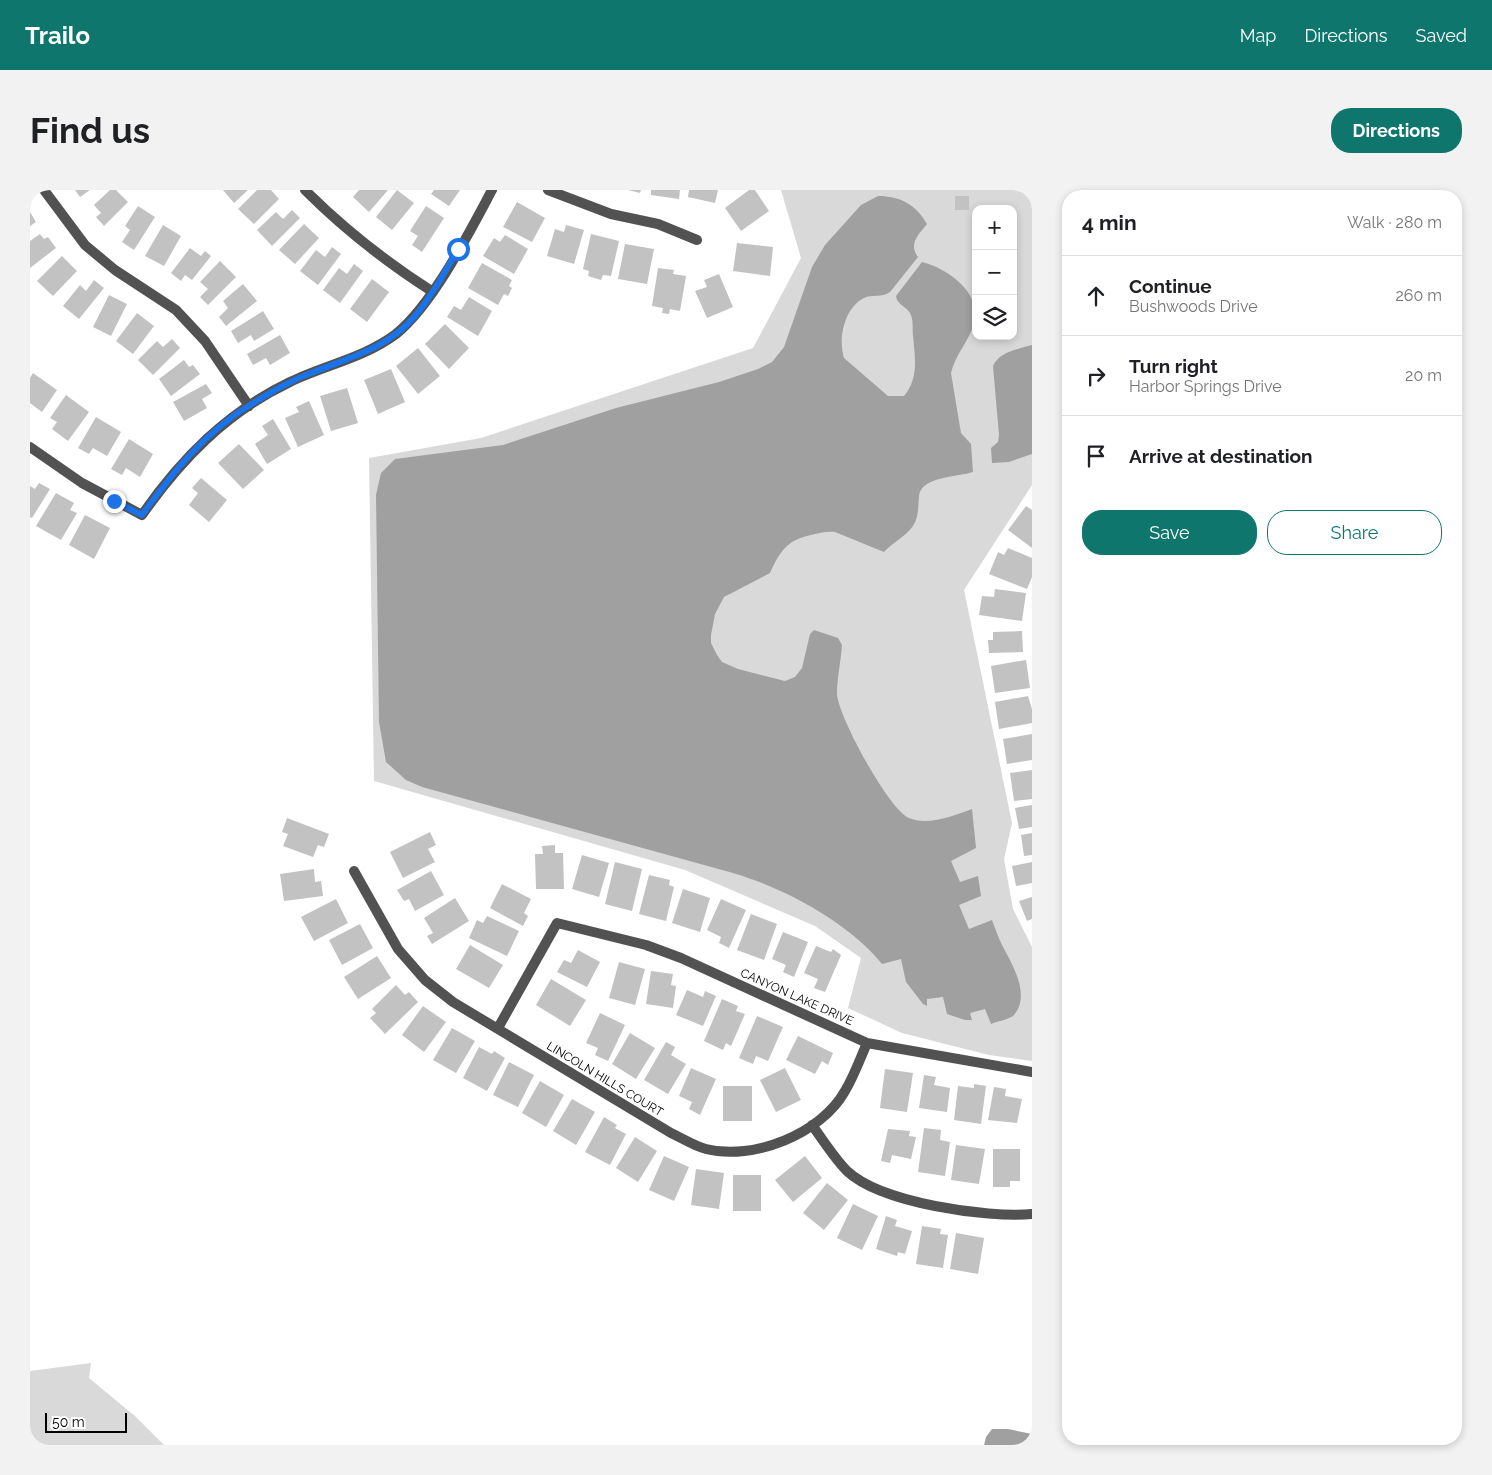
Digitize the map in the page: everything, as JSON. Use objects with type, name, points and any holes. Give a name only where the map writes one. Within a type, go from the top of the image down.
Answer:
[{"type":"street","points":[[44,190],[85,245],[115,270],[176,310],[204,341],[249,406]]},
{"type":"street","points":[[305,190],[331,217],[383,260],[433,292]]},
{"type":"street","points":[[30,447],[82,483],[142,515],[187,457],[227,421],[288,383],[362,355],[382,344],[415,317],[433,292],[492,190]]},
{"type":"street","points":[[548,190],[611,214],[658,224],[697,240]]},
{"type":"street","name":"LINCOLN HILLS COURT","points":[[354,871],[398,949],[425,980],[453,1002],[671,1133],[706,1149],[744,1152],[783,1142],[823,1118],[845,1092],[867,1043]]},
{"type":"street","name":"CANYON LAKE DRIVE","points":[[498,1028],[558,923],[646,945],[681,958],[867,1043],[1032,1072]]},
{"type":"street","points":[[812,1125],[848,1171],[877,1189],[913,1200],[978,1213],[1032,1214]]},
{"type":"shaded area","points":[[781,190],[1032,190],[1032,485],[964,590],[1012,823],[1004,859],[1013,909],[1032,947],[1032,1061],[989,1055],[902,1033],[848,1008],[861,958],[815,926],[685,870],[374,781],[369,458],[481,438],[753,348],[801,258]]},
{"type":"shaded area","points":[[878,196],[901,200],[913,207],[927,224],[914,243],[915,252],[918,257],[890,292],[884,295],[864,298],[857,303],[847,316],[842,333],[844,358],[888,396],[904,396],[909,389],[914,375],[913,333],[910,313],[898,301],[896,296],[922,262],[932,265],[952,276],[968,292],[972,300],[972,330],[951,373],[961,433],[971,444],[973,472],[941,478],[921,489],[915,523],[884,552],[835,532],[811,535],[790,543],[777,558],[770,573],[724,597],[715,614],[711,643],[722,662],[738,669],[785,681],[795,677],[802,668],[810,634],[814,630],[838,638],[842,645],[837,688],[840,705],[855,741],[889,798],[900,811],[909,818],[916,820],[932,821],[972,809],[976,848],[951,861],[960,882],[978,876],[981,896],[959,905],[969,929],[992,920],[1015,971],[1021,990],[1021,999],[1013,1016],[991,1024],[985,1009],[970,1013],[972,1020],[965,1020],[947,1014],[943,997],[927,999],[927,1006],[923,1004],[906,982],[901,959],[882,964],[852,934],[814,908],[753,879],[422,787],[406,780],[386,762],[379,722],[376,495],[381,473],[395,459],[503,445],[616,408],[719,382],[758,369],[772,362],[784,347],[812,267],[825,245],[861,205]]},
{"type":"shaded area","points":[[1032,345],[1032,454],[1009,462],[992,463],[991,448],[998,442],[999,435],[993,366],[1004,354]]},
{"type":"shaded area","points":[[91,1363],[89,1378],[136,1417],[164,1445],[30,1445],[30,1371]]},
{"type":"shaded area","points":[[992,1429],[1008,1429],[1032,1434],[1032,1445],[984,1445],[986,1437]]},
{"type":"building","points":[[75,190],[90,190],[80,197]]},
{"type":"building","points":[[110,190],[116,190],[128,202],[104,226],[96,217],[101,213],[94,205]]},
{"type":"building","points":[[223,190],[248,190],[234,203]]},
{"type":"building","points":[[257,190],[271,190],[279,199],[254,224],[238,209]]},
{"type":"building","points":[[359,190],[388,190],[369,212],[353,197]]},
{"type":"building","points":[[397,190],[414,203],[392,230],[376,217]]},
{"type":"building","points":[[434,190],[460,190],[449,206],[431,194]]},
{"type":"building","points":[[628,190],[641,190],[640,193]]},
{"type":"building","points":[[651,190],[680,190],[679,199],[651,195]]},
{"type":"building","points":[[689,190],[718,190],[715,203],[688,197]]},
{"type":"building","points":[[749,190],[755,190],[769,211],[741,231],[725,208]]},
{"type":"building","points":[[955,196],[969,196],[969,210],[955,210]]},
{"type":"building","points":[[517,202],[545,218],[532,242],[503,227]]},
{"type":"building","points":[[138,206],[155,217],[134,250],[122,242],[130,230],[125,226]]},
{"type":"building","points":[[426,206],[444,218],[422,252],[412,245],[418,236],[410,231]]},
{"type":"building","points":[[292,210],[300,218],[272,246],[257,230],[276,212],[283,219]]},
{"type":"building","points":[[30,212],[36,222],[30,226]]},
{"type":"building","points":[[304,224],[319,238],[295,264],[279,250]]},
{"type":"building","points":[[163,225],[181,236],[164,266],[145,256]]},
{"type":"building","points":[[566,225],[584,230],[574,264],[547,256],[555,229],[564,232]]},
{"type":"building","points":[[40,234],[44,239],[48,237],[56,248],[30,268],[30,241]]},
{"type":"building","points":[[591,234],[619,241],[611,276],[603,275],[601,280],[588,276],[589,271],[583,269]]},
{"type":"building","points":[[505,235],[528,249],[514,274],[483,256],[494,238],[500,242]]},
{"type":"building","points":[[737,243],[773,247],[770,276],[733,271]]},
{"type":"building","points":[[625,244],[654,249],[647,284],[618,279]]},
{"type":"building","points":[[332,247],[341,254],[318,285],[300,271],[316,250],[325,257]]},
{"type":"building","points":[[190,248],[201,256],[205,251],[211,256],[192,280],[185,275],[181,281],[171,273]]},
{"type":"building","points":[[62,256],[77,271],[53,296],[37,281]]},
{"type":"building","points":[[220,261],[236,277],[208,305],[200,297],[208,289],[200,282]]},
{"type":"building","points":[[482,263],[512,280],[509,286],[512,288],[508,296],[504,294],[498,305],[468,288]]},
{"type":"building","points":[[354,264],[363,271],[340,303],[323,290],[339,268],[347,274]]},
{"type":"building","points":[[658,268],[674,270],[673,274],[686,276],[680,311],[670,309],[669,314],[662,313],[663,308],[652,306]]},
{"type":"building","points":[[719,274],[733,307],[707,318],[695,291],[707,287],[704,280]]},
{"type":"building","points":[[372,279],[389,292],[367,322],[350,309]]},
{"type":"building","points":[[94,280],[104,288],[79,319],[63,306],[80,285],[86,291]]},
{"type":"building","points":[[243,284],[257,301],[226,326],[219,317],[228,308],[223,301]]},
{"type":"building","points":[[109,295],[127,304],[111,336],[93,327]]},
{"type":"building","points":[[469,297],[492,311],[478,336],[447,317],[454,306],[461,310]]},
{"type":"building","points":[[263,311],[274,329],[254,341],[251,335],[238,343],[231,331]]},
{"type":"building","points":[[137,313],[154,326],[133,354],[116,341]]},
{"type":"building","points":[[445,324],[469,348],[449,369],[425,344]]},
{"type":"building","points":[[280,335],[290,353],[270,365],[266,358],[253,365],[247,354]]},
{"type":"building","points":[[172,339],[180,348],[153,375],[138,360],[157,341],[163,347]]},
{"type":"building","points":[[418,348],[440,376],[418,394],[396,366]]},
{"type":"building","points":[[184,360],[189,367],[193,365],[200,374],[171,396],[159,379]]},
{"type":"building","points":[[391,369],[405,402],[378,414],[364,380]]},
{"type":"building","points":[[33,373],[57,390],[42,412],[30,403],[30,378]]},
{"type":"building","points":[[206,384],[212,393],[202,399],[207,408],[184,421],[173,402]]},
{"type":"building","points":[[347,388],[358,423],[331,431],[320,396]]},
{"type":"building","points":[[66,395],[89,412],[68,441],[52,429],[57,422],[50,418]]},
{"type":"building","points":[[309,401],[324,435],[298,447],[285,418],[299,412],[296,407]]},
{"type":"building","points":[[96,417],[121,432],[107,456],[93,448],[89,454],[78,448]]},
{"type":"building","points":[[273,419],[291,449],[267,464],[255,444],[268,435],[262,426]]},
{"type":"building","points":[[129,439],[153,454],[140,477],[126,468],[122,475],[111,469]]},
{"type":"building","points":[[239,444],[264,470],[243,489],[218,463]]},
{"type":"building","points":[[201,478],[227,500],[209,522],[189,505],[198,493],[192,488]]},
{"type":"building","points":[[39,483],[50,489],[32,518],[30,517],[30,486],[35,489]]},
{"type":"building","points":[[56,493],[74,503],[70,510],[77,513],[61,540],[36,526]]},
{"type":"building","points":[[1026,506],[1032,510],[1032,548],[1008,530]]},
{"type":"building","points":[[85,515],[110,528],[94,559],[69,545]]},
{"type":"building","points":[[1008,548],[1032,558],[1032,577],[1027,589],[989,574],[998,552],[1004,555]]},
{"type":"building","points":[[995,589],[1026,593],[1022,621],[979,615],[982,596],[994,597]]},
{"type":"building","points":[[1022,631],[1023,652],[989,653],[988,640],[993,640],[993,632]]},
{"type":"building","points":[[1026,660],[1030,688],[995,693],[991,666]]},
{"type":"building","points":[[1028,696],[1032,709],[1032,723],[999,729],[995,702]]},
{"type":"building","points":[[1032,734],[1032,760],[1007,764],[1003,739]]},
{"type":"building","points":[[1032,770],[1032,799],[1014,801],[1010,773]]},
{"type":"building","points":[[1032,805],[1032,827],[1019,829],[1015,808]]},
{"type":"building","points":[[287,818],[329,834],[324,847],[318,845],[313,857],[283,846],[288,834],[282,832]]},
{"type":"building","points":[[430,832],[436,845],[428,849],[435,862],[403,878],[390,852]]},
{"type":"building","points":[[1032,833],[1032,855],[1024,856],[1021,835]]},
{"type":"building","points":[[555,845],[555,853],[563,853],[564,889],[536,889],[535,854],[543,854],[542,846]]},
{"type":"building","points":[[582,855],[609,863],[599,897],[572,889]]},
{"type":"building","points":[[615,862],[642,869],[632,911],[605,904]]},
{"type":"building","points":[[1032,862],[1032,883],[1016,886],[1012,866]]},
{"type":"building","points":[[314,869],[315,882],[321,881],[323,896],[284,901],[280,874]]},
{"type":"building","points":[[431,871],[444,895],[415,911],[409,899],[404,901],[397,890]]},
{"type":"building","points":[[649,875],[670,880],[669,885],[674,887],[666,921],[639,914]]},
{"type":"building","points":[[502,884],[531,899],[524,913],[528,916],[523,926],[490,908]]},
{"type":"building","points":[[683,889],[710,898],[700,932],[672,923]]},
{"type":"building","points":[[1032,897],[1032,919],[1027,921],[1019,901]]},
{"type":"building","points":[[455,898],[469,921],[432,944],[427,936],[433,933],[424,918]]},
{"type":"building","points":[[336,899],[348,923],[314,941],[301,917]]},
{"type":"building","points":[[721,899],[746,910],[729,948],[719,943],[721,937],[707,930]]},
{"type":"building","points":[[751,914],[777,924],[764,960],[737,950]]},
{"type":"building","points":[[487,916],[519,931],[507,956],[469,938],[477,920],[483,923]]},
{"type":"building","points":[[360,924],[373,948],[342,965],[329,940]]},
{"type":"building","points":[[783,932],[808,942],[794,977],[783,972],[786,965],[772,959]]},
{"type":"building","points":[[470,945],[503,965],[489,988],[456,969]]},
{"type":"building","points":[[816,946],[831,952],[833,949],[841,955],[825,992],[814,988],[818,979],[804,973]]},
{"type":"building","points":[[578,950],[600,962],[587,987],[557,972],[564,960],[571,963]]},
{"type":"building","points":[[377,956],[391,978],[358,999],[344,977]]},
{"type":"building","points":[[619,962],[645,969],[635,1005],[609,998]]},
{"type":"building","points":[[651,971],[673,974],[671,985],[676,986],[673,1008],[646,1004]]},
{"type":"building","points":[[551,979],[586,1000],[570,1026],[536,1005]]},
{"type":"building","points":[[396,985],[405,995],[409,992],[418,1002],[385,1034],[370,1018],[376,1013],[372,1009]]},
{"type":"building","points":[[687,990],[703,997],[705,991],[716,996],[703,1026],[676,1015]]},
{"type":"building","points":[[722,999],[738,1006],[736,1011],[745,1014],[731,1046],[726,1043],[723,1050],[704,1041]]},
{"type":"building","points":[[423,1006],[446,1022],[424,1052],[402,1035]]},
{"type":"building","points":[[600,1013],[625,1025],[608,1061],[595,1055],[598,1048],[586,1043]]},
{"type":"building","points":[[757,1016],[783,1027],[768,1061],[756,1056],[753,1064],[739,1058]]},
{"type":"building","points":[[452,1028],[475,1041],[456,1073],[433,1060]]},
{"type":"building","points":[[630,1033],[655,1048],[636,1079],[612,1064]]},
{"type":"building","points":[[798,1036],[833,1053],[828,1065],[822,1061],[815,1074],[786,1060]]},
{"type":"building","points":[[666,1042],[675,1047],[671,1055],[686,1064],[668,1094],[644,1080]]},
{"type":"building","points":[[479,1047],[492,1054],[494,1051],[505,1058],[487,1091],[463,1078]]},
{"type":"building","points":[[509,1062],[534,1075],[518,1107],[493,1095]]},
{"type":"building","points":[[691,1068],[716,1079],[700,1115],[689,1109],[692,1102],[679,1096]]},
{"type":"building","points":[[785,1068],[801,1100],[776,1112],[760,1080]]},
{"type":"building","points":[[885,1069],[913,1073],[907,1112],[880,1108]]},
{"type":"building","points":[[924,1075],[936,1077],[934,1085],[950,1088],[947,1112],[919,1108]]},
{"type":"building","points":[[540,1081],[564,1095],[546,1127],[522,1113]]},
{"type":"building","points":[[974,1084],[986,1086],[981,1124],[954,1120],[958,1086],[974,1088]]},
{"type":"building","points":[[723,1086],[752,1086],[752,1121],[723,1121]]},
{"type":"building","points":[[994,1087],[1006,1089],[1005,1096],[1022,1099],[1017,1123],[988,1120]]},
{"type":"building","points":[[572,1099],[595,1112],[576,1145],[553,1131]]},
{"type":"building","points":[[604,1117],[617,1125],[615,1128],[626,1134],[610,1165],[585,1152]]},
{"type":"building","points":[[924,1128],[941,1130],[940,1140],[950,1142],[945,1176],[918,1172]]},
{"type":"building","points":[[888,1129],[910,1131],[909,1136],[916,1137],[911,1159],[892,1155],[890,1163],[881,1161]]},
{"type":"building","points":[[635,1137],[657,1151],[638,1182],[616,1168]]},
{"type":"building","points":[[956,1145],[985,1149],[979,1184],[951,1180]]},
{"type":"building","points":[[993,1149],[1020,1149],[1020,1181],[1010,1181],[1010,1187],[993,1187]]},
{"type":"building","points":[[664,1156],[689,1167],[674,1201],[649,1190]]},
{"type":"building","points":[[805,1156],[822,1178],[793,1202],[775,1180]]},
{"type":"building","points":[[696,1169],[724,1173],[719,1209],[691,1205]]},
{"type":"building","points":[[733,1175],[761,1175],[761,1211],[733,1211]]},
{"type":"building","points":[[827,1183],[848,1200],[824,1230],[803,1213]]},
{"type":"building","points":[[853,1204],[878,1216],[862,1250],[837,1238]]},
{"type":"building","points":[[886,1216],[897,1220],[895,1226],[912,1231],[905,1254],[898,1252],[897,1256],[876,1249]]},
{"type":"building","points":[[922,1226],[941,1229],[940,1234],[948,1235],[943,1268],[916,1264]]},
{"type":"building","points":[[956,1233],[984,1238],[978,1274],[950,1269]]},
{"type":"route","points":[[114,501],[142,515],[187,457],[198,445],[227,421],[288,383],[362,355],[382,344],[415,317],[433,292],[458,249]]}]
